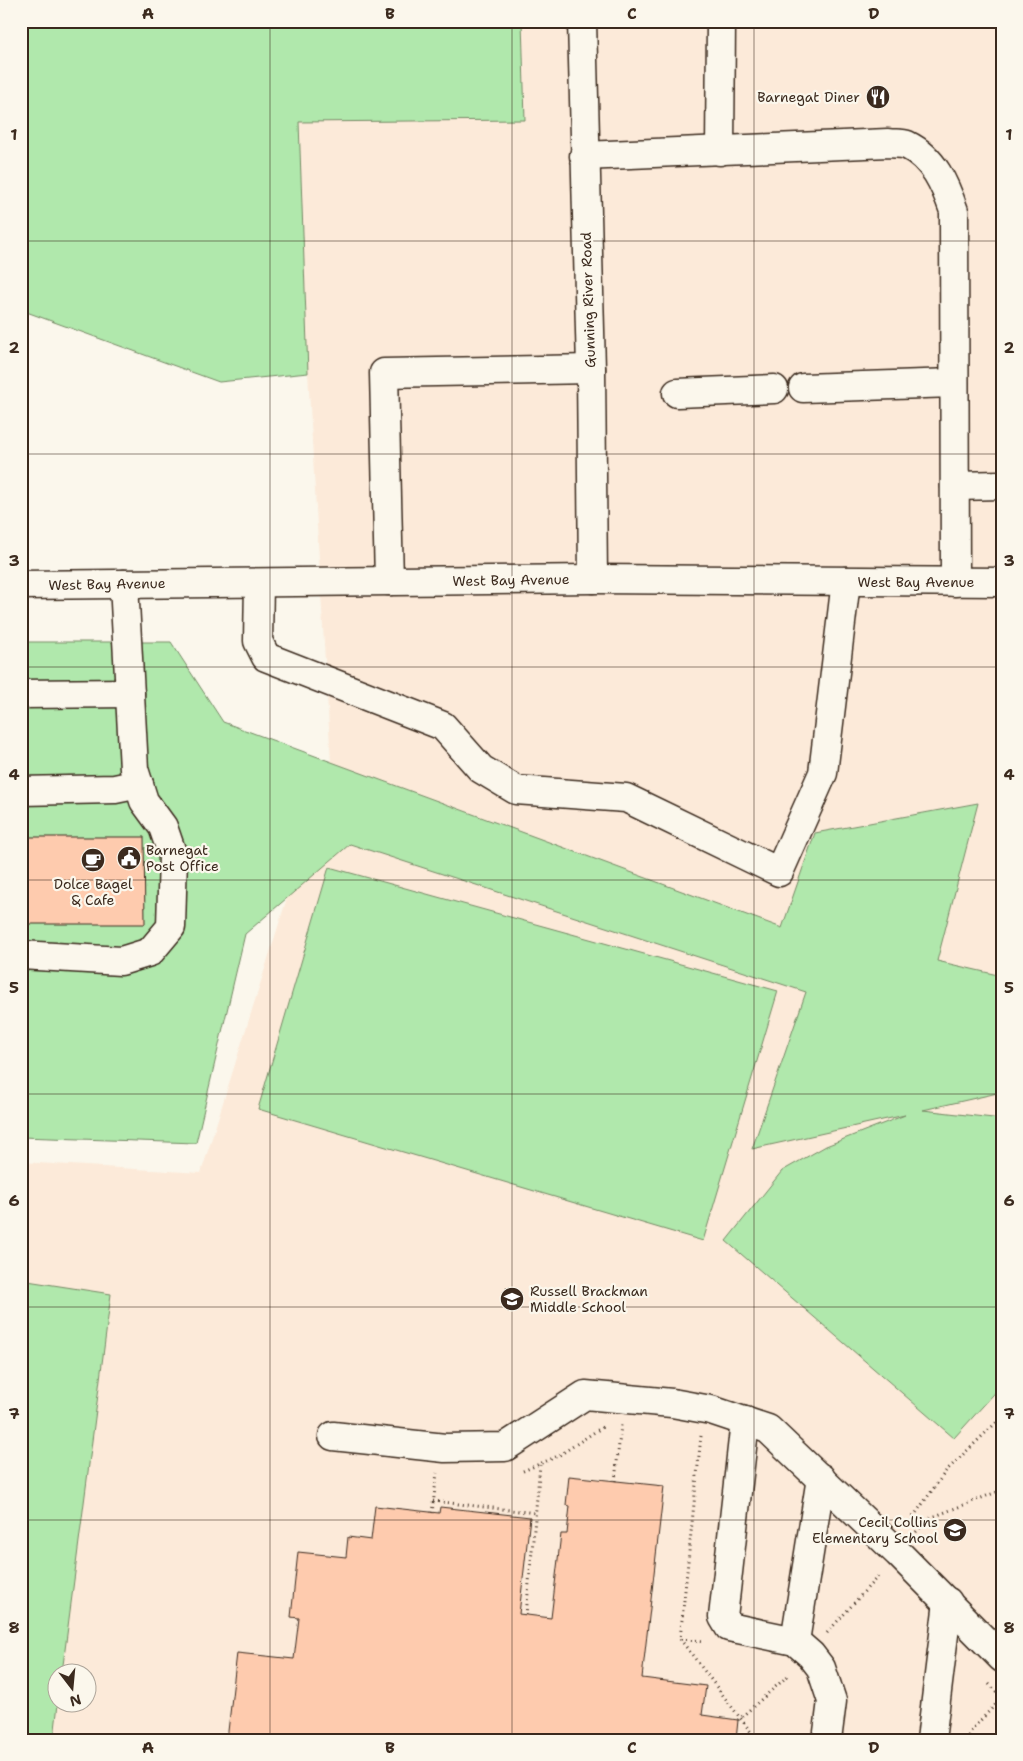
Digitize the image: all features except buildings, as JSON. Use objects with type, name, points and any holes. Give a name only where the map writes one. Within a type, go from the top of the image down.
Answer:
[{"type":"main road","name":"Gunning River Road","points":[[582,21],[591,369],[593,579]]},
{"type":"main road","points":[[720,151],[721,21]]},
{"type":"main road","points":[[584,156],[888,143],[906,145],[929,162],[944,182],[954,211],[955,582]]},
{"type":"main road","points":[[389,581],[384,373],[591,369]]},
{"type":"main road","points":[[803,388],[954,383]]},
{"type":"main road","points":[[677,393],[774,389]]},
{"type":"main road","points":[[955,486],[1002,485]]},
{"type":"main road","name":"West Bay Avenue","points":[[21,586],[593,579],[1002,582]]},
{"type":"main road","points":[[259,583],[258,641],[266,657],[443,726],[481,769],[516,790],[626,798],[779,872],[823,773],[846,581]]},
{"type":"main road","points":[[21,955],[121,961],[150,952],[171,927],[173,856],[163,827],[142,793],[134,769],[124,584]]},
{"type":"main road","points":[[21,694],[130,693]]},
{"type":"main road","points":[[21,791],[115,789],[142,793]]},
{"type":"main road","points":[[333,1436],[445,1448],[505,1447],[585,1395],[672,1403],[710,1410],[745,1421],[768,1429],[948,1602],[1002,1658]]},
{"type":"main road","points":[[745,1421],[723,1617],[730,1627],[795,1641],[811,1655],[821,1668],[832,1701],[827,1740]]},
{"type":"main road","points":[[795,1641],[821,1478]]},
{"type":"main road","points":[[931,1740],[948,1602]]},
{"type":"path","points":[[1002,1418],[946,1471],[911,1520],[911,1536],[930,1518],[1002,1490]]},
{"type":"path","points":[[616,1422],[626,1423]]},
{"type":"path","points":[[615,1481],[621,1423]]},
{"type":"path","points":[[516,1472],[540,1465],[572,1447],[600,1427],[608,1425]]},
{"type":"path","points":[[526,1615],[540,1465]]},
{"type":"path","points":[[432,1512],[437,1471],[446,1472]]},
{"type":"path","points":[[433,1501],[536,1513]]},
{"type":"path","points":[[823,1637],[882,1573]]},
{"type":"path","points":[[680,1639],[739,1719],[757,1740]]},
{"type":"path","points":[[739,1719],[793,1671]]},
{"type":"path","points":[[966,1740],[973,1728],[1002,1698]]},
{"type":"shaded area","points":[[522,21],[1002,21],[1002,976],[936,961],[977,803],[815,833],[783,929],[331,762],[308,373],[299,121],[525,120]]},
{"type":"shaded area","name":"Russell Brackman Middle School","points":[[312,818],[1002,1053],[1002,1740],[21,1740],[21,1162],[201,1173]]},
{"type":"green space","points":[[21,21],[522,21],[525,120],[299,122],[308,373],[219,382],[21,310]]},
{"type":"green space","points":[[21,642],[171,642],[223,722],[782,928],[815,833],[978,803],[937,961],[1002,976],[1002,1092],[923,1110],[1002,1119],[1002,1385],[954,1438],[726,1241],[782,1171],[826,1146],[905,1115],[752,1149],[806,992],[350,844],[245,934],[196,1143],[21,1137]]},
{"type":"green space","points":[[329,867],[778,991],[703,1241],[258,1109]]},
{"type":"green space","points":[[21,1280],[111,1294],[63,1664],[48,1664],[48,1714],[57,1714],[54,1738],[21,1738]]},
{"type":"place","name":"Barnegat Diner","points":[[878,97]]},
{"type":"place","name":"Barnegat Post Office","points":[[129,858]]},
{"type":"place","name":"Dolce Bagel & Cafe","points":[[93,860]]},
{"type":"place","name":"Russell Brackman Middle School","points":[[512,1299]]},
{"type":"place","name":"Cecil Collins Elementary School","points":[[955,1530]]}]
